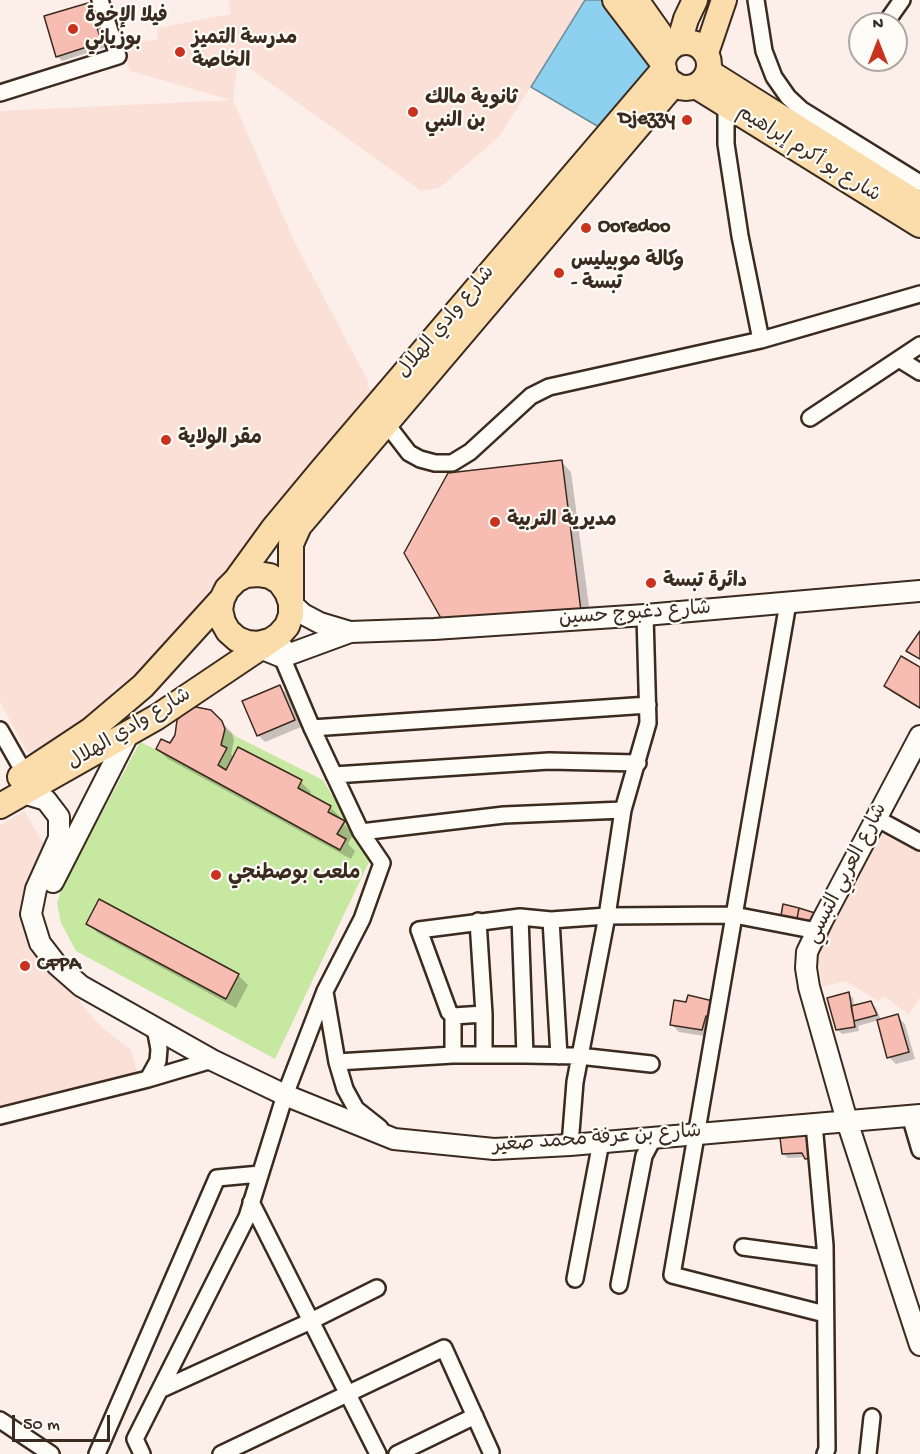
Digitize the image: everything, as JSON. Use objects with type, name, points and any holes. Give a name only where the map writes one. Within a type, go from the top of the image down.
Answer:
[{"type":"main road","points":[[615,0],[683,65]]},
{"type":"main road","points":[[636,0],[683,65]]},
{"type":"main road","name":"شارع وادي الهلال","points":[[683,65],[686,19],[695,0]]},
{"type":"main road","name":"شارع وادي الهلال","points":[[0,806],[16,785],[92,730],[143,686],[222,599],[227,589],[273,529],[380,416],[683,65],[724,0]]},
{"type":"main road","name":"شارع بو أكرم إبراهيم","points":[[683,65],[726,104],[920,225]]},
{"type":"main road","name":"شارع بو أكرم إبراهيم","points":[[683,65],[920,205]]},
{"type":"main road","name":"شارع وادي الهلال","points":[[16,785],[129,733],[158,717],[272,636],[294,535],[299,525],[380,416]]},
{"type":"main road","points":[[222,599],[220,610],[223,622],[228,631],[237,639],[272,636],[287,592],[280,582],[270,576],[246,575],[236,580]]},
{"type":"street","points":[[0,93],[118,55],[100,0]]},
{"type":"street","name":"شارع بو أكرم إبراهيم","points":[[756,0],[764,51],[774,77],[788,97],[802,110],[920,183]]},
{"type":"street","points":[[726,104],[726,144],[740,236],[761,339]]},
{"type":"street","points":[[380,416],[410,453],[420,459],[435,463],[452,463],[470,452],[524,402],[549,387],[761,339],[920,294]]},
{"type":"street","points":[[810,418],[920,345]]},
{"type":"street","points":[[899,359],[920,372]]},
{"type":"street","name":"شارع دغبوج حسين","points":[[350,632],[434,629],[645,615],[920,591]]},
{"type":"street","points":[[788,603],[672,1275],[825,1314]]},
{"type":"street","points":[[272,636],[303,614],[350,632]]},
{"type":"street","points":[[570,1145],[574,1082],[607,916],[623,810],[648,723],[645,615]]},
{"type":"street","points":[[272,636],[350,632]]},
{"type":"street","points":[[142,1454],[135,1439],[247,1217],[285,1095],[325,991],[362,919],[382,863],[361,832],[312,729],[272,636]]},
{"type":"street","points":[[312,729],[648,705]]},
{"type":"street","points":[[0,730],[16,785]]},
{"type":"street","name":"شارع بن عرفة محمد صغير","points":[[129,733],[46,896],[45,921],[52,940],[66,960],[155,1028]]},
{"type":"street","name":"شارع العربي التبسي","points":[[917,746],[876,818],[817,931],[807,952],[806,968],[809,987],[847,1121],[920,1345]]},
{"type":"street","points":[[334,775],[549,761],[638,763]]},
{"type":"street","name":"شارع بن عرفة محمد صغير","points":[[16,785],[46,800],[59,817],[59,838],[36,889],[31,914],[40,943],[57,965],[81,986],[212,1060],[285,1095],[394,1139],[494,1149],[570,1145],[915,1115]]},
{"type":"street","points":[[361,832],[504,815],[623,810]]},
{"type":"street","points":[[876,818],[920,842]]},
{"type":"street","points":[[453,1055],[453,1016],[449,1012],[418,930],[520,917],[551,920],[607,916],[734,915],[817,931]]},
{"type":"street","points":[[520,917],[525,1055]]},
{"type":"street","points":[[551,920],[559,1056]]},
{"type":"street","points":[[478,921],[484,1014],[484,1055]]},
{"type":"street","points":[[325,991],[337,1062],[345,1089],[356,1109],[394,1139]]},
{"type":"street","points":[[453,1016],[484,1014]]},
{"type":"street","points":[[148,1079],[158,1060],[159,1049],[155,1028]]},
{"type":"street","points":[[337,1062],[453,1055],[525,1055],[579,1056],[651,1064]]},
{"type":"street","points":[[0,1116],[148,1079],[212,1060]]},
{"type":"street","points":[[915,1115],[920,1150]]},
{"type":"street","points":[[814,1124],[825,1258],[831,1452]]},
{"type":"street","points":[[619,1285],[644,1156],[654,1137]]},
{"type":"street","points":[[575,1279],[601,1142]]},
{"type":"street","points":[[97,1454],[217,1178],[260,1174]]},
{"type":"street","points":[[250,1202],[378,1454]]},
{"type":"street","points":[[742,1247],[825,1258]]},
{"type":"street","points":[[160,1389],[311,1321],[377,1288]]},
{"type":"street","points":[[221,1454],[444,1348],[491,1452]]},
{"type":"street","points":[[397,1454],[475,1416]]},
{"type":"street","points":[[868,1454],[872,1417]]},
{"type":"street","points":[[0,1420],[51,1454]]},
{"type":"shaded area","name":"مقر الولاية","points":[[228,0],[585,0],[499,137],[439,188],[421,191],[238,60],[233,100],[293,239],[368,381],[367,387],[377,395],[357,410],[135,681],[127,681],[112,692],[109,713],[39,750],[32,753],[27,752],[0,702],[0,111],[231,100],[130,71],[121,45],[158,39],[157,28],[231,14]]},
{"type":"shaded area","name":"CFPA","points":[[24,811],[50,854],[31,890],[40,952],[92,1017],[131,1050],[137,1072],[0,1106],[0,825]]},
{"type":"shaded area","points":[[884,832],[920,853],[920,997],[909,1015],[884,996],[878,1001],[846,981],[822,987],[817,952]]},
{"type":"green space","name":"ملعب بوصطنجي","points":[[196,707],[211,710],[222,721],[225,729],[237,737],[323,780],[370,860],[275,1059],[76,951],[61,923],[57,903],[61,890],[140,742],[155,749],[161,739],[170,743],[175,735],[177,720],[188,709]]},
{"type":"water","points":[[585,0],[602,0],[652,67],[604,130],[531,87]]},
{"type":"building","name":"فيلا الإخوة بوزياني","points":[[88,3],[102,42],[56,57],[44,16]]},
{"type":"building","name":"مديرية التربية","points":[[562,460],[581,611],[442,620],[404,553],[448,473]]},
{"type":"building","points":[[920,631],[920,659],[906,651]]},
{"type":"building","points":[[901,656],[920,667],[920,708],[884,686]]},
{"type":"building","points":[[280,685],[295,720],[257,736],[242,701]]},
{"type":"building","points":[[196,707],[211,710],[222,721],[225,729],[221,745],[227,748],[218,765],[226,770],[238,747],[302,780],[298,788],[331,806],[328,812],[345,821],[337,834],[346,839],[340,850],[156,749],[161,739],[170,743],[175,735],[177,720],[188,709]]},
{"type":"building","points":[[99,899],[239,974],[226,999],[86,924]]},
{"type":"building","points":[[783,904],[799,908],[796,924],[780,921]]},
{"type":"building","points":[[799,908],[815,913],[812,927],[796,924]]},
{"type":"building","points":[[849,992],[855,1027],[836,1030],[827,998]]},
{"type":"building","points":[[688,995],[713,1001],[710,1017],[706,1016],[702,1030],[670,1025],[674,1000],[686,1002]]},
{"type":"building","points":[[871,1001],[877,1015],[854,1021],[851,1006]]},
{"type":"building","points":[[898,1014],[909,1052],[887,1058],[877,1020]]},
{"type":"building","points":[[809,1134],[813,1158],[805,1159],[802,1153],[782,1154],[780,1138]]},
{"type":"place","name":"فيلا الإخوة بوزياني","points":[[73,29]]},
{"type":"place","name":"مدرسة التميز الخاصة","points":[[180,52]]},
{"type":"place","name":"ثانوية مالك بن النبي","points":[[413,112]]},
{"type":"place","name":"Djezzy","points":[[687,120]]},
{"type":"place","name":"Ooredoo","points":[[586,228]]},
{"type":"place","name":"وكالة موبيليس - تبسة","points":[[559,273]]},
{"type":"place","name":"مقر الولاية","points":[[166,440]]},
{"type":"place","name":"مديرية التربية","points":[[495,522]]},
{"type":"place","name":"دائرة تبسة","points":[[651,583]]},
{"type":"place","name":"ملعب بوصطنجي","points":[[216,875]]},
{"type":"place","name":"CFPA","points":[[25,966]]}]
